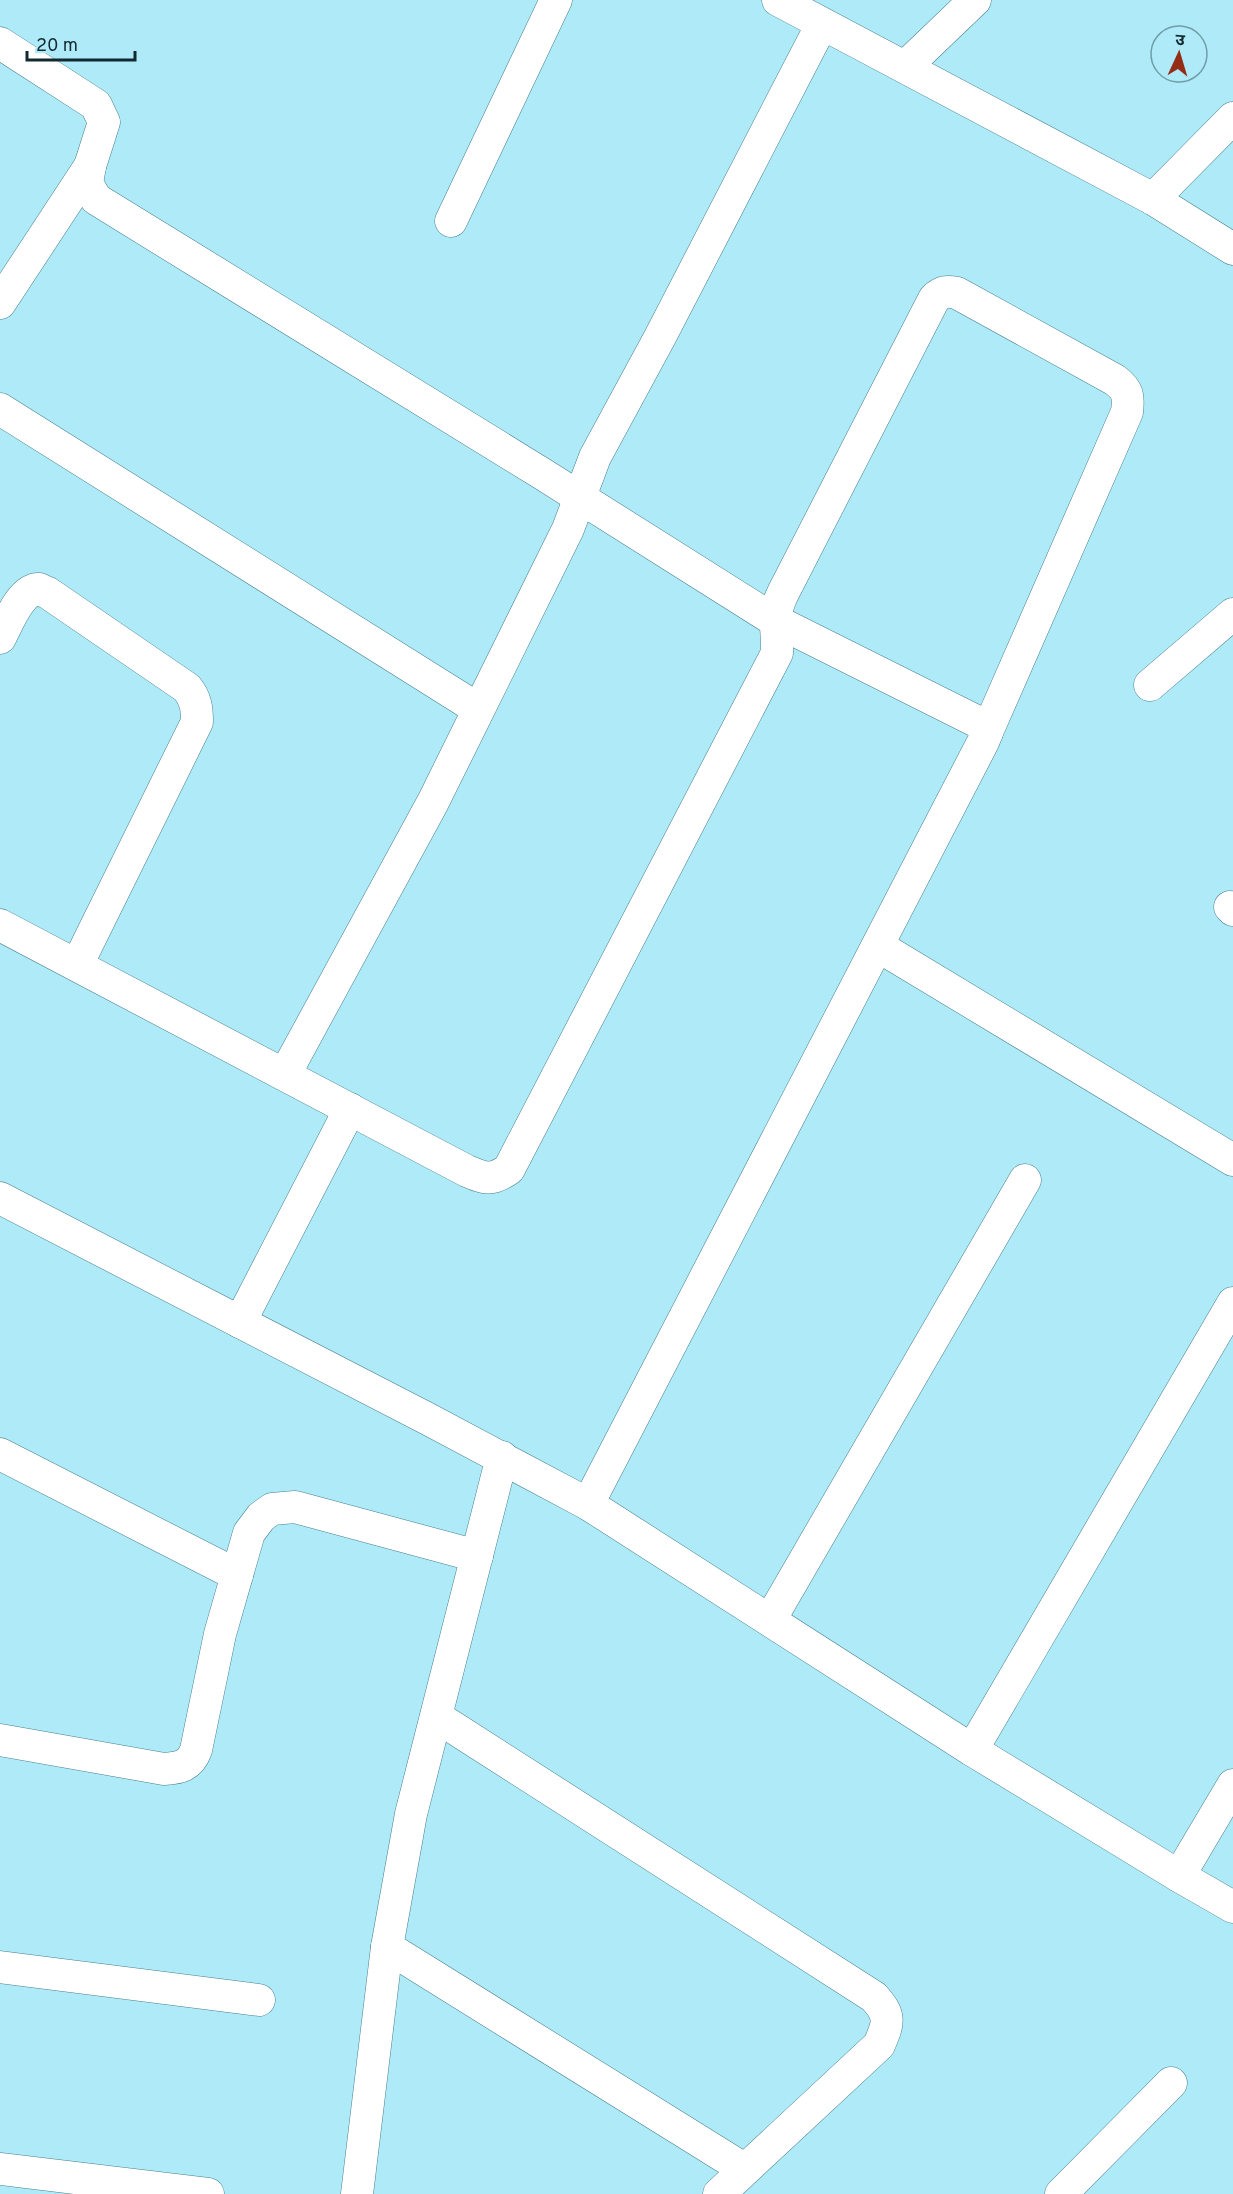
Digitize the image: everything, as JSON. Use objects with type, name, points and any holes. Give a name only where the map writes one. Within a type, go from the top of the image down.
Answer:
[{"type":"street","points":[[451,221],[556,0]]},
{"type":"street","points":[[778,0],[1153,199],[1233,249]]},
{"type":"street","points":[[906,66],[975,0]]},
{"type":"street","points":[[285,1074],[433,802],[568,529],[595,457],[660,337],[822,24]]},
{"type":"street","points":[[0,43],[96,105],[104,122],[87,183],[96,200],[580,497],[605,515],[774,620],[984,725],[987,732]]},
{"type":"street","points":[[1153,199],[1233,118]]},
{"type":"street","points":[[0,303],[90,166]]},
{"type":"street","points":[[0,924],[481,1177],[497,1178],[509,1169],[777,653],[778,637],[774,620],[777,605],[934,299],[946,291],[957,293],[1126,388],[1129,398],[1127,412],[987,732],[588,1504]]},
{"type":"street","points":[[0,409],[478,709]]},
{"type":"street","points":[[0,638],[20,602],[28,592],[38,589],[48,593],[187,688],[194,696],[196,722],[77,965]]},
{"type":"street","points":[[1150,685],[1233,614]]},
{"type":"street","points":[[878,946],[1233,1160]]},
{"type":"street","points":[[240,1322],[350,1109]]},
{"type":"street","points":[[770,1620],[1025,1180]]},
{"type":"street","points":[[0,1198],[502,1457],[588,1504],[972,1750],[1233,1907]]},
{"type":"street","points":[[972,1750],[1233,1303]]},
{"type":"street","points":[[0,1454],[237,1575]]},
{"type":"street","points":[[357,2194],[387,1947],[411,1814],[502,1457]]},
{"type":"street","points":[[0,1740],[164,1769],[180,1768],[191,1761],[196,1750],[220,1634],[249,1533],[261,1517],[272,1509],[296,1507],[477,1556]]},
{"type":"street","points":[[437,1717],[874,1997],[885,2009],[888,2024],[879,2045],[719,2194]]},
{"type":"street","points":[[1179,1876],[1233,1785]]},
{"type":"street","points":[[387,1947],[744,2169]]},
{"type":"street","points":[[0,1967],[259,2000]]},
{"type":"street","points":[[1062,2194],[1171,2082]]},
{"type":"street","points":[[0,2169],[208,2194]]}]
